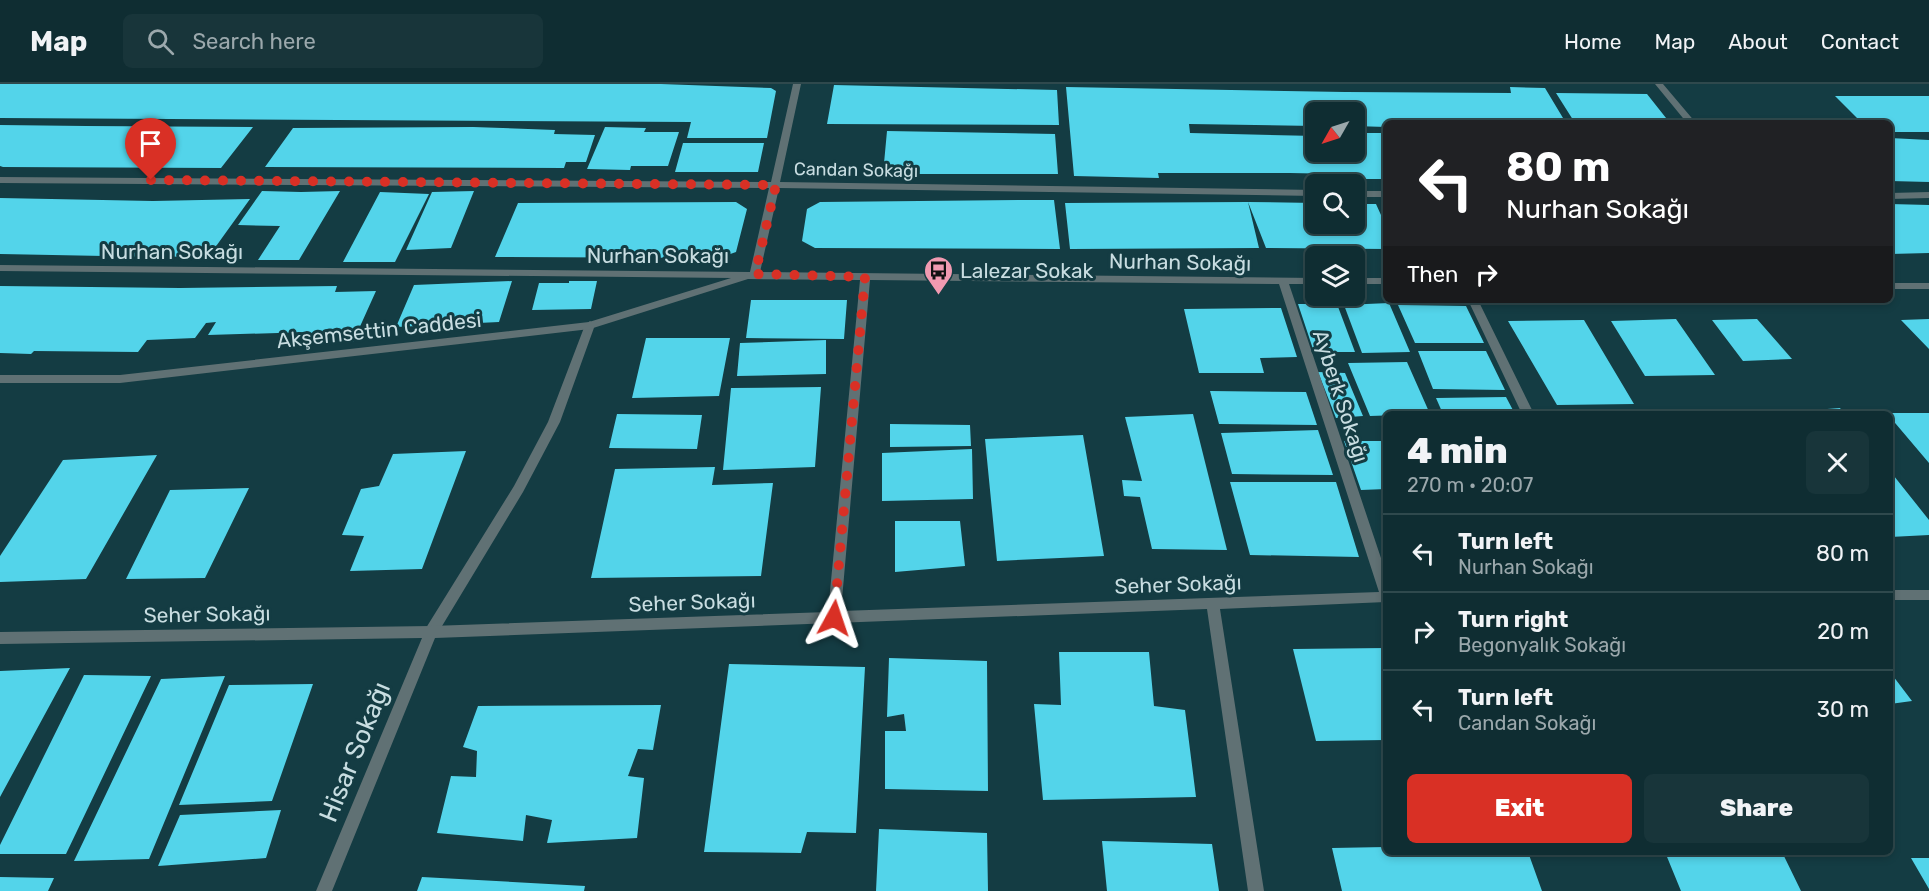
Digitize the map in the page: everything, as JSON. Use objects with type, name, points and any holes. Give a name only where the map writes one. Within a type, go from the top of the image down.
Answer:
[{"type":"street","points":[[755,274],[797,84]]},
{"type":"street","points":[[1659,84],[1689,120]]},
{"type":"street","name":"Candan Sokağı","points":[[0,180],[776,185],[1305,193]]},
{"type":"street","points":[[1365,194],[1383,194]]},
{"type":"street","points":[[1893,195],[1929,195]]},
{"type":"street","name":"Nurhan Sokağı","points":[[0,268],[1305,281]]},
{"type":"street","name":"Akşemsettin Caddesi","points":[[0,379],[120,379],[590,325],[755,274]]},
{"type":"street","points":[[834,618],[865,277]]},
{"type":"street","name":"Ayberk Sokağı","points":[[1282,281],[1383,583]]},
{"type":"street","points":[[1365,281],[1383,281]]},
{"type":"street","points":[[1893,286],[1929,286]]},
{"type":"street","points":[[1474,303],[1527,411]]},
{"type":"street","name":"Hisar Sokağı","points":[[324,891],[431,632],[519,489],[554,423],[590,325]]},
{"type":"street","points":[[1893,595],[1929,595]]},
{"type":"street","name":"Seher Sokağı","points":[[0,638],[431,632],[1383,597]]},
{"type":"street","points":[[1213,603],[1256,891]]},
{"type":"building","points":[[0,84],[661,84],[771,88],[776,91],[767,138],[687,138],[691,122],[0,118]]},
{"type":"building","points":[[834,85],[1057,90],[1059,125],[827,124]]},
{"type":"building","points":[[1066,87],[1511,93],[1510,87],[1545,88],[1564,120],[1383,120],[1383,127],[1365,126],[1365,102],[1305,102],[1305,126],[1189,124],[1190,133],[1305,136],[1305,162],[1365,162],[1365,133],[1383,133],[1383,179],[1365,179],[1365,174],[1290,173],[1158,173],[1159,178],[1074,176]]},
{"type":"building","points":[[1556,93],[1647,94],[1668,120],[1573,120]]},
{"type":"building","points":[[1835,96],[1929,96],[1929,132],[1893,132],[1893,120],[1859,120]]},
{"type":"building","points":[[0,125],[253,127],[221,168],[3,167],[0,166]]},
{"type":"building","points":[[473,127],[555,130],[554,134],[595,135],[586,162],[566,162],[564,168],[265,167],[293,128]]},
{"type":"building","points":[[605,127],[646,128],[644,132],[679,132],[668,166],[631,166],[630,170],[587,169]]},
{"type":"building","points":[[887,131],[1055,134],[1058,174],[883,174]]},
{"type":"building","points":[[1893,138],[1929,140],[1929,182],[1893,181]]},
{"type":"building","points":[[683,143],[764,143],[758,172],[675,172]]},
{"type":"building","points":[[262,191],[340,191],[299,260],[258,260],[280,226],[238,225]]},
{"type":"building","points":[[474,191],[451,248],[406,250],[432,192]]},
{"type":"building","points":[[380,192],[429,194],[395,262],[343,262]]},
{"type":"building","points":[[0,198],[153,201],[250,199],[209,256],[157,257],[0,254]]},
{"type":"building","points":[[1054,200],[1060,249],[815,248],[802,241],[807,209],[820,202]]},
{"type":"building","points":[[736,202],[747,209],[736,252],[719,258],[495,257],[518,203]]},
{"type":"building","points":[[1248,202],[1305,203],[1305,234],[1365,234],[1365,204],[1376,204],[1383,219],[1383,249],[1365,249],[1365,246],[1305,246],[1305,248],[1266,248]]},
{"type":"building","points":[[1248,202],[1259,248],[1070,249],[1065,203]]},
{"type":"building","points":[[1893,204],[1929,205],[1929,253],[1893,254]]},
{"type":"building","points":[[512,281],[499,322],[396,327],[414,285]]},
{"type":"building","points":[[569,281],[597,281],[591,309],[532,310],[539,283],[569,283]]},
{"type":"building","points":[[0,286],[180,288],[337,286],[335,292],[376,291],[353,342],[303,345],[310,332],[208,335],[216,322],[206,323],[195,338],[147,340],[138,352],[34,351],[31,354],[0,353]]},
{"type":"building","points":[[751,300],[847,300],[844,339],[746,338]]},
{"type":"building","points":[[1389,303],[1410,352],[1362,353],[1344,306],[1365,306],[1365,304]]},
{"type":"building","points":[[1298,304],[1338,306],[1355,352],[1314,352]]},
{"type":"building","points":[[1398,305],[1466,306],[1484,343],[1415,343]]},
{"type":"building","points":[[1281,308],[1297,357],[1260,358],[1264,373],[1199,373],[1184,309]]},
{"type":"building","points":[[1676,319],[1715,375],[1645,376],[1611,321]]},
{"type":"building","points":[[1757,319],[1792,359],[1743,361],[1712,320]]},
{"type":"building","points":[[1929,319],[1929,349],[1901,320]]},
{"type":"building","points":[[1584,320],[1634,404],[1557,405],[1508,321]]},
{"type":"building","points":[[646,338],[730,338],[719,396],[632,398]]},
{"type":"building","points":[[826,340],[826,374],[737,376],[740,343]]},
{"type":"building","points":[[1418,351],[1486,351],[1505,390],[1433,389]]},
{"type":"building","points":[[1407,362],[1429,411],[1383,411],[1383,416],[1370,416],[1348,363]]},
{"type":"building","points":[[1318,372],[1345,373],[1363,416],[1336,418]]},
{"type":"building","points":[[821,387],[815,467],[723,470],[731,388]]},
{"type":"building","points":[[1210,391],[1306,392],[1317,425],[1219,424]]},
{"type":"building","points":[[1506,397],[1513,411],[1442,411],[1436,398]]},
{"type":"building","points":[[1840,408],[1842,411],[1802,411]]},
{"type":"building","points":[[1893,413],[1929,413],[1929,463],[1893,421]]},
{"type":"building","points":[[617,414],[702,415],[697,449],[609,448]]},
{"type":"building","points":[[1193,414],[1227,550],[1152,549],[1140,497],[1124,496],[1122,480],[1142,481],[1125,417]]},
{"type":"building","points":[[890,424],[970,425],[971,446],[890,447]]},
{"type":"building","points":[[1318,430],[1333,475],[1232,474],[1221,433]]},
{"type":"building","points":[[1083,435],[1104,556],[997,561],[985,439]]},
{"type":"building","points":[[1344,441],[1383,441],[1383,489],[1361,490]]},
{"type":"building","points":[[972,449],[973,499],[882,501],[882,453]]},
{"type":"building","points":[[466,451],[422,569],[350,571],[364,536],[342,535],[361,489],[379,486],[393,454]]},
{"type":"building","points":[[157,455],[86,579],[0,582],[0,556],[63,460]]},
{"type":"building","points":[[715,467],[712,485],[773,483],[761,576],[591,578],[615,469]]},
{"type":"building","points":[[1893,475],[1929,520],[1929,535],[1893,537]]},
{"type":"building","points":[[1230,482],[1336,482],[1359,557],[1250,555]]},
{"type":"building","points":[[249,488],[205,578],[126,579],[170,490]]},
{"type":"building","points":[[895,521],[960,521],[965,566],[895,572]]},
{"type":"building","points":[[1383,648],[1383,740],[1316,741],[1293,649]]},
{"type":"building","points":[[1059,652],[1149,652],[1154,706],[1185,710],[1196,797],[1043,800],[1034,704],[1061,705]]},
{"type":"building","points":[[889,658],[987,661],[988,791],[885,789],[885,731],[906,731],[904,714],[887,717]]},
{"type":"building","points":[[729,664],[865,667],[856,833],[807,832],[801,853],[704,852]]},
{"type":"building","points":[[70,668],[0,797],[0,671]]},
{"type":"building","points":[[84,675],[151,676],[66,854],[0,854],[0,845]]},
{"type":"building","points":[[225,676],[149,859],[74,861],[161,679]]},
{"type":"building","points":[[1893,676],[1912,701],[1893,704]]},
{"type":"building","points":[[313,684],[272,801],[179,805],[229,685]]},
{"type":"building","points":[[661,705],[653,750],[638,749],[628,776],[644,778],[637,838],[547,843],[552,820],[526,815],[523,841],[437,833],[451,776],[476,777],[477,751],[463,747],[478,706]]},
{"type":"building","points":[[281,810],[266,858],[158,866],[180,815]]},
{"type":"building","points":[[879,829],[987,833],[988,891],[876,891]]},
{"type":"building","points":[[1102,841],[1212,844],[1219,891],[1107,891]]},
{"type":"building","points":[[1383,847],[1383,855],[1529,855],[1542,891],[1342,891],[1332,848]]},
{"type":"building","points":[[1666,855],[1783,855],[1801,891],[1681,891]]},
{"type":"building","points":[[1911,858],[1929,858],[1929,889]]},
{"type":"building","points":[[0,877],[54,878],[48,891],[0,891]]},
{"type":"building","points":[[422,877],[585,886],[584,891],[417,891]]},
{"type":"place","name":"Lalezar Sokak","points":[[939,296]]},
{"type":"route","points":[[151,180],[776,185],[755,274],[865,277],[834,618]]}]
